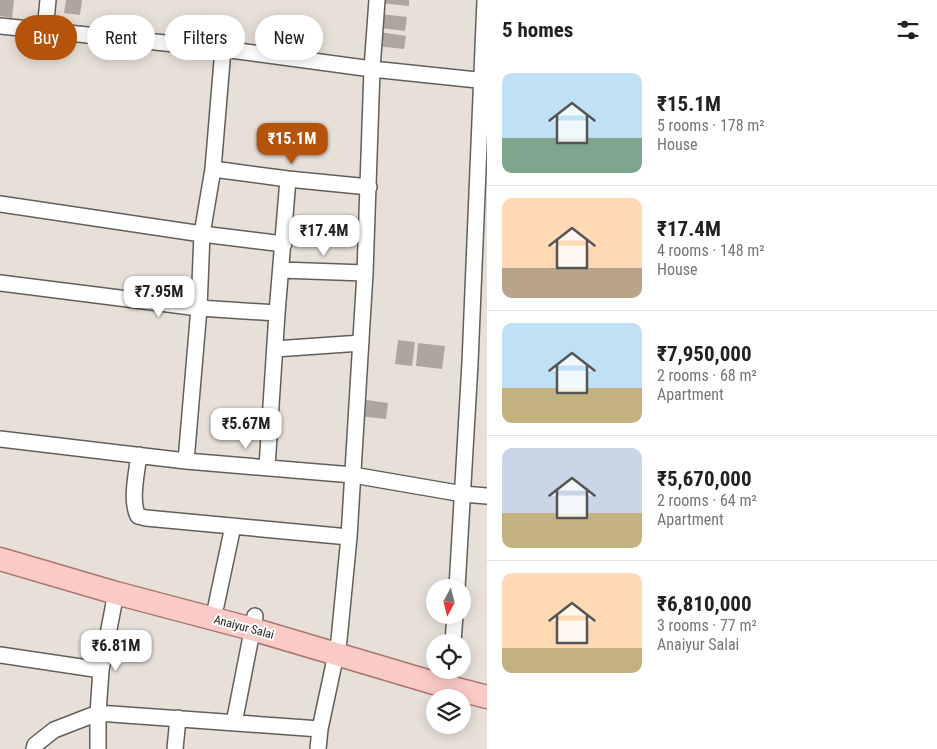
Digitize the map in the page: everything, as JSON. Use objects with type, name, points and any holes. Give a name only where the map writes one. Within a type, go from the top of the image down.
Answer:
[{"type":"main road","name":"Anaiyur Salai","points":[[0,546],[216,606],[254,623]]},
{"type":"main road","name":"Anaiyur Salai","points":[[0,559],[116,593],[254,623],[337,647],[426,668]]},
{"type":"main road","name":"Anaiyur Salai","points":[[456,679],[487,697]]},
{"type":"main road","name":"Anaiyur Salai","points":[[468,679],[487,684]]},
{"type":"street","points":[[47,15],[48,0]]},
{"type":"street","points":[[318,749],[320,729],[337,647],[349,536],[365,273],[372,69],[377,0]]},
{"type":"street","points":[[458,579],[484,80],[485,0]]},
{"type":"street","points":[[0,26],[15,28]]},
{"type":"street","points":[[77,34],[165,43]]},
{"type":"street","points":[[245,52],[372,69],[484,80]]},
{"type":"street","points":[[186,460],[199,308],[202,234],[213,169],[222,60]]},
{"type":"street","points":[[213,169],[368,187]]},
{"type":"street","points":[[267,467],[274,349],[288,179]]},
{"type":"street","points":[[0,204],[202,234],[284,244]]},
{"type":"street","points":[[281,270],[365,273]]},
{"type":"street","points":[[0,283],[199,308],[277,313]]},
{"type":"street","points":[[274,349],[361,344]]},
{"type":"street","points":[[0,439],[186,460],[353,475],[463,494],[487,496]]},
{"type":"street","points":[[139,455],[134,502],[138,516],[349,536]]},
{"type":"street","points":[[216,606],[234,526]]},
{"type":"street","points":[[98,749],[101,670],[116,593]]},
{"type":"street","points":[[234,723],[254,623]]},
{"type":"street","points":[[0,655],[101,670]]},
{"type":"street","points":[[34,749],[36,745],[54,730],[98,714],[320,729]]},
{"type":"street","points":[[175,749],[178,718]]},
{"type":"building","points":[[0,0],[14,0],[12,18],[0,16]]},
{"type":"building","points":[[66,0],[82,0],[80,15],[64,13]]},
{"type":"building","points":[[381,0],[409,0],[409,6],[381,3]]},
{"type":"building","points":[[381,14],[407,17],[405,31],[380,28]]},
{"type":"building","points":[[379,32],[406,36],[404,49],[377,46]]},
{"type":"building","points":[[398,340],[415,342],[412,366],[395,364]]},
{"type":"building","points":[[418,343],[445,346],[442,369],[416,366]]},
{"type":"building","points":[[360,399],[388,403],[386,419],[358,416]]}]
